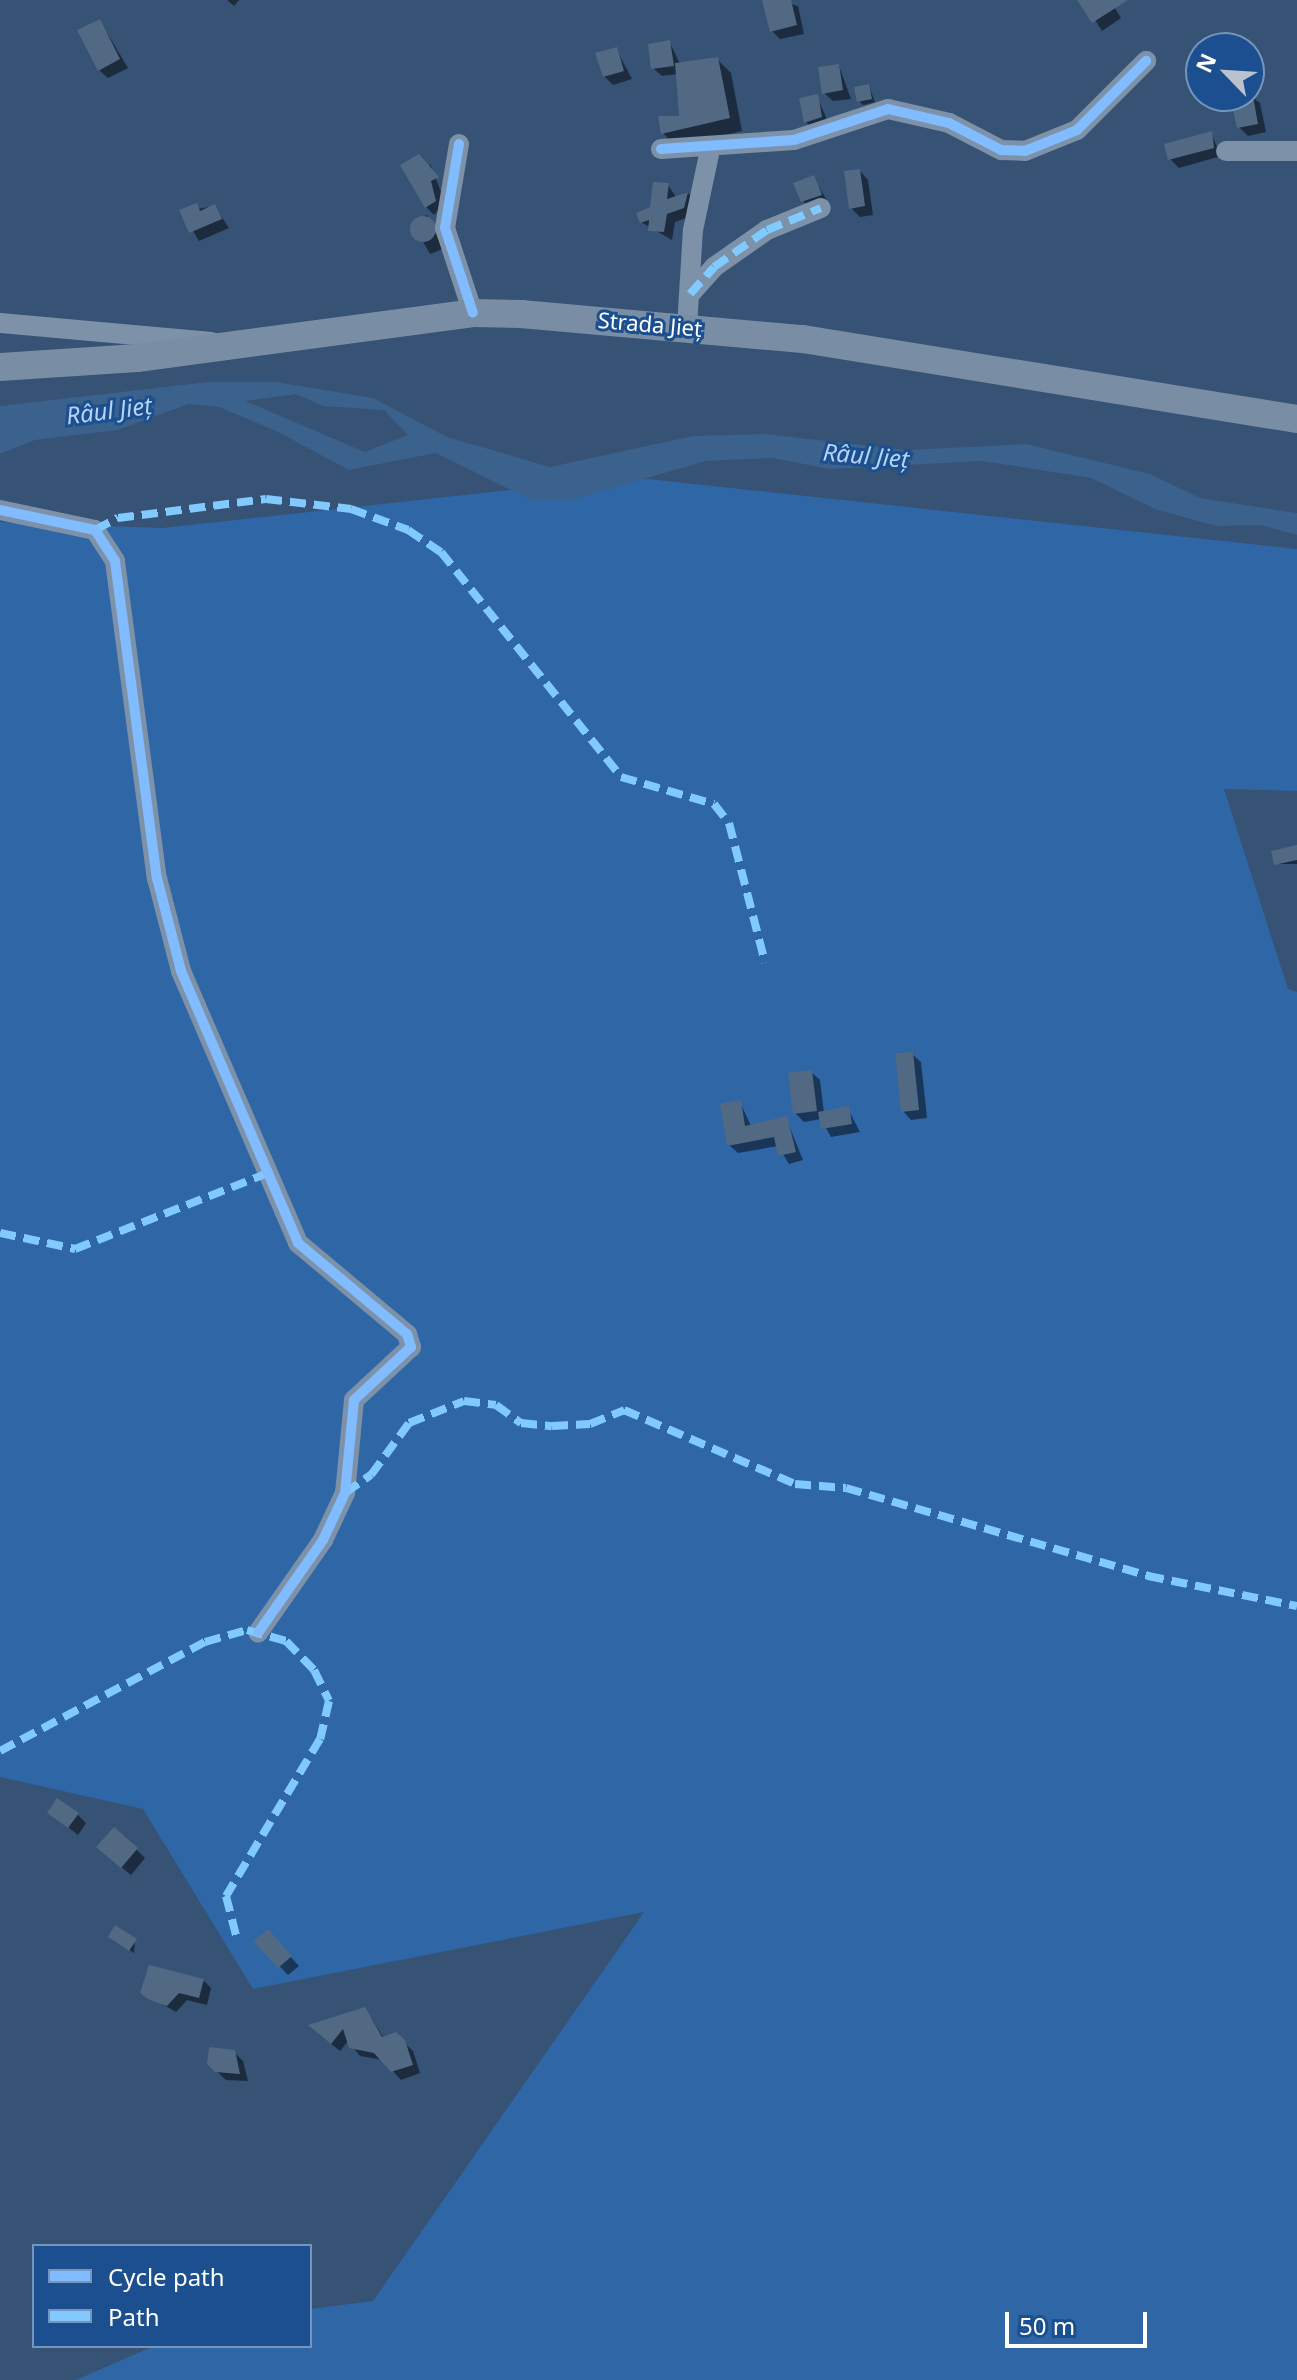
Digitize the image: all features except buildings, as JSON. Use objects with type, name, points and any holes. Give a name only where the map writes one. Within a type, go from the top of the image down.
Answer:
[{"type":"main road","name":"Strada Jieț","points":[[0,367],[235,345],[473,313],[687,327],[803,339],[1297,419]]},
{"type":"street","points":[[661,149],[710,150],[794,140],[888,109],[949,123],[1001,150],[1025,151],[1077,130],[1146,61]]},
{"type":"street","points":[[459,144],[445,228],[473,313]]},
{"type":"street","points":[[687,327],[693,230],[710,150]]},
{"type":"street","points":[[1226,151],[1297,151]]},
{"type":"street","points":[[690,294],[714,267],[767,230],[821,208]]},
{"type":"street","points":[[0,323],[235,345]]},
{"type":"street","points":[[0,510],[95,530],[115,561],[157,878],[181,971],[298,1243],[407,1334],[411,1347],[354,1400],[345,1493],[323,1540],[258,1633]]},
{"type":"shaded area","points":[[629,477],[1297,549],[1297,791],[1224,789],[1288,989],[1297,992],[1297,2380],[76,2380],[149,2348],[312,2348],[312,2309],[373,2301],[644,1912],[253,1989],[143,1809],[0,1777],[0,522],[162,528]]},
{"type":"water","name":"Râul Jieț","points":[[208,382],[276,382],[373,398],[447,437],[550,467],[693,436],[765,434],[907,450],[1026,444],[1150,474],[1200,498],[1297,513],[1297,535],[1261,525],[1216,526],[1155,509],[1091,478],[982,461],[830,469],[772,458],[706,461],[574,499],[531,500],[436,453],[349,470],[276,431],[219,407],[188,404],[118,430],[35,440],[0,454],[0,406]],"holes":[[[296,394],[323,406],[384,410],[408,435],[365,452],[245,401]]]},
{"type":"marked path","points":[[690,294],[714,267],[767,230],[821,208]]},
{"type":"marked path","points":[[95,530],[118,518],[266,499],[351,509],[408,530],[441,552],[621,777],[714,804],[729,823],[765,962]]},
{"type":"marked path","points":[[0,1233],[75,1249],[268,1173]]},
{"type":"marked path","points":[[345,1493],[371,1475],[409,1423],[464,1401],[496,1405],[521,1423],[552,1426],[590,1424],[624,1410],[795,1484],[846,1488],[1148,1576],[1297,1606]]},
{"type":"marked path","points":[[0,1751],[205,1642],[247,1630],[286,1641],[314,1670],[329,1701],[320,1739],[226,1896],[237,1939]]},
{"type":"cycle path","points":[[661,149],[794,140],[888,109],[949,123],[1001,150],[1025,151],[1077,130],[1146,61]]},
{"type":"cycle path","points":[[459,144],[445,228],[473,313]]},
{"type":"cycle path","points":[[0,510],[95,530],[115,561],[157,878],[181,971],[298,1243],[407,1334],[411,1347],[354,1400],[345,1493],[323,1540],[258,1633]]}]
